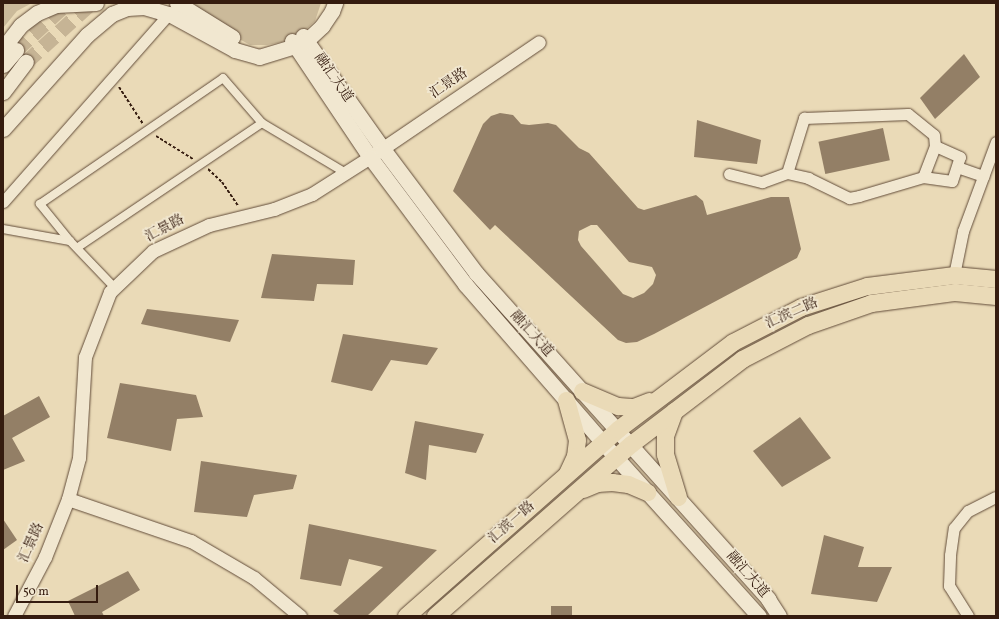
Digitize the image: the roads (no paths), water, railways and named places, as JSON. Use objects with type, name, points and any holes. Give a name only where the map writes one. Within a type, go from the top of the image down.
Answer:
[{"type":"main road","points":[[3,65],[21,25],[37,13],[56,5],[96,3]]},
{"type":"main road","points":[[299,41],[318,22],[328,3]]},
{"type":"main road","points":[[3,129],[87,35],[112,14],[127,8],[144,7],[173,9],[257,50],[279,47],[299,41],[322,26],[332,11],[334,3]]},
{"type":"main road","name":"融汇大道","points":[[299,41],[476,272],[582,391],[618,429],[768,599],[779,616]]},
{"type":"main road","name":"融汇大道","points":[[299,41],[370,157],[465,284],[615,457],[759,616]]},
{"type":"main road","points":[[3,92],[26,62]]},
{"type":"main road","name":"汇滨二路","points":[[618,429],[733,342],[801,307],[867,286],[954,275],[996,279]]},
{"type":"main road","name":"汇滨二路","points":[[631,444],[742,359],[808,325],[871,303],[955,292],[996,296]]},
{"type":"main road","points":[[582,391],[618,406],[634,407],[657,398]]},
{"type":"main road","points":[[566,400],[577,440],[574,456],[566,476]]},
{"type":"main road","points":[[674,411],[665,436],[665,454],[678,498]]},
{"type":"main road","name":"汇滨一路","points":[[406,616],[618,429]]},
{"type":"main road","name":"汇滨一路","points":[[435,616],[631,444]]},
{"type":"main road","points":[[577,491],[597,483],[612,482],[628,484],[647,492]]},
{"type":"street","points":[[3,202],[173,9]]},
{"type":"street","name":"汇景路","points":[[14,616],[45,557],[68,499],[79,458],[85,357],[110,292],[153,251],[209,225],[274,209],[312,194],[383,149],[539,42]]},
{"type":"street","points":[[115,288],[77,248],[40,204],[223,78],[262,123],[346,173]]},
{"type":"street","points":[[787,173],[804,118],[908,114],[934,135],[935,146],[923,177]]},
{"type":"street","points":[[77,248],[262,123]]},
{"type":"street","points":[[954,275],[963,231],[996,142]]},
{"type":"street","points":[[729,174],[762,182],[787,173],[808,178],[848,198],[923,177],[952,181],[960,157],[935,146]]},
{"type":"street","points":[[957,167],[984,176]]},
{"type":"street","points":[[3,229],[70,240]]},
{"type":"street","points":[[968,616],[949,586],[950,555],[954,528],[968,510],[986,500],[996,497]]},
{"type":"street","points":[[68,499],[191,542],[254,578],[300,616]]},
{"type":"tunnel","points":[[16,50],[67,3]]},
{"type":"tunnel","points":[[26,62],[91,3]]}]
